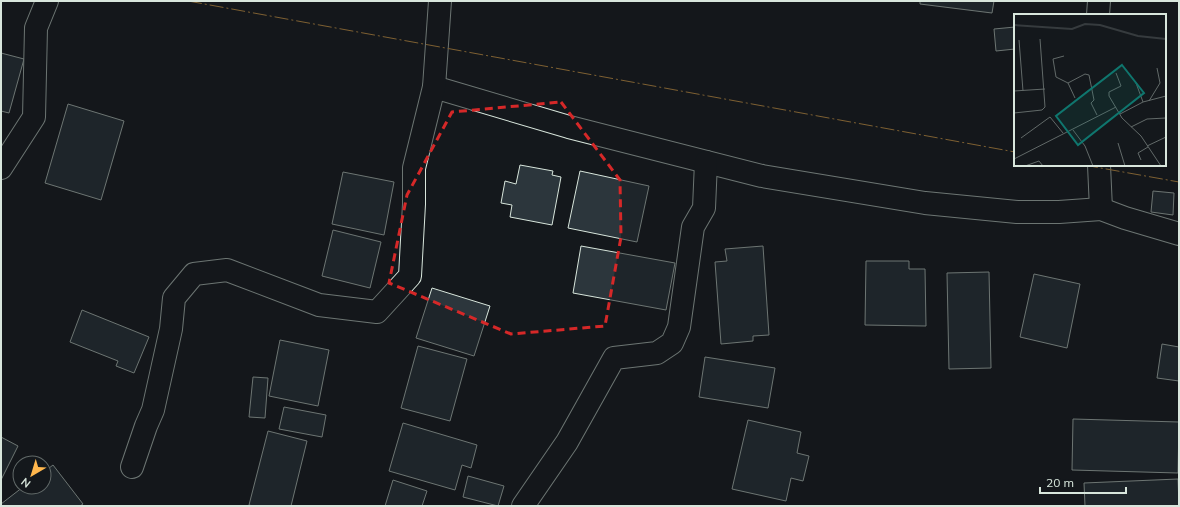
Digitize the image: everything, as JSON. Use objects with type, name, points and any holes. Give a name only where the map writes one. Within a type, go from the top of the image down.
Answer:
[{"type":"street","points":[[1,168],[34,117],[36,28],[47,1]]},
{"type":"street","points":[[132,467],[146,426],[154,410],[171,329],[174,298],[194,274],[227,270],[319,305],[377,312],[410,276],[414,204],[414,168],[434,87],[440,1]]},
{"type":"street","points":[[1098,14],[1099,1]]},
{"type":"street","points":[[434,87],[569,127],[762,176],[925,203],[1017,212],[1059,212],[1101,209],[1125,218],[1179,234]]},
{"type":"street","points":[[523,506],[567,442],[614,358],[657,353],[672,343],[679,327],[693,227],[704,208],[706,162]]},
{"type":"street","points":[[1099,166],[1101,209]]},
{"type":"highlighted area","points":[[561,102],[620,180],[621,237],[605,326],[511,334],[389,283],[407,195],[452,112]]},
{"type":"building","points":[[920,1],[994,1],[992,13],[920,4]]},
{"type":"building","points":[[1014,27],[1014,49],[996,51],[994,29]]},
{"type":"building","points":[[1,53],[24,59],[9,113],[1,111]]},
{"type":"building","points":[[68,104],[124,121],[101,200],[45,183]]},
{"type":"building","points":[[520,165],[553,171],[552,175],[561,177],[552,225],[510,217],[512,205],[501,203],[505,181],[516,184]]},
{"type":"building","points":[[580,171],[649,186],[637,242],[568,228]]},
{"type":"building","points":[[343,172],[394,182],[384,235],[332,224]]},
{"type":"building","points":[[1153,191],[1174,193],[1173,215],[1151,212]]},
{"type":"building","points":[[333,230],[381,242],[370,288],[322,276]]},
{"type":"building","points":[[581,246],[675,263],[666,310],[573,293]]},
{"type":"building","points":[[763,246],[769,335],[753,336],[753,341],[721,344],[715,262],[727,261],[725,249]]},
{"type":"building","points":[[866,261],[909,261],[909,269],[925,269],[926,326],[865,325]]},
{"type":"building","points":[[989,272],[991,368],[949,369],[947,273]]},
{"type":"building","points":[[1034,274],[1080,284],[1067,348],[1020,337]]},
{"type":"building","points":[[432,288],[490,306],[474,356],[416,338]]},
{"type":"building","points":[[82,310],[149,337],[134,373],[116,366],[118,361],[70,342]]},
{"type":"building","points":[[280,340],[329,350],[318,406],[269,396]]},
{"type":"building","points":[[1162,344],[1179,347],[1179,381],[1157,378]]},
{"type":"building","points":[[418,346],[467,359],[450,421],[401,408]]},
{"type":"building","points":[[705,357],[775,368],[768,408],[699,397]]},
{"type":"building","points":[[253,377],[268,378],[265,418],[249,417]]},
{"type":"building","points":[[284,407],[326,415],[322,437],[279,429]]},
{"type":"building","points":[[1073,419],[1179,422],[1178,473],[1072,470]]},
{"type":"building","points":[[748,420],[801,432],[797,453],[809,456],[803,481],[791,478],[786,501],[732,489]]},
{"type":"building","points":[[403,423],[477,445],[471,468],[462,465],[455,490],[389,471]]},
{"type":"building","points":[[268,431],[307,441],[291,506],[249,505]]},
{"type":"building","points":[[1,437],[18,446],[14,455],[12,455],[12,458],[1,480]]},
{"type":"building","points":[[53,465],[83,504],[80,506],[1,506],[1,504],[13,495],[52,495]]},
{"type":"building","points":[[468,476],[504,486],[498,506],[463,497]]},
{"type":"building","points":[[1178,479],[1179,506],[1085,506],[1084,483]]},
{"type":"building","points":[[393,480],[427,491],[422,506],[385,506]]},
{"type":"power","points":[[188,1],[1014,152]]},
{"type":"power","points":[[1090,166],[1179,182]]}]
